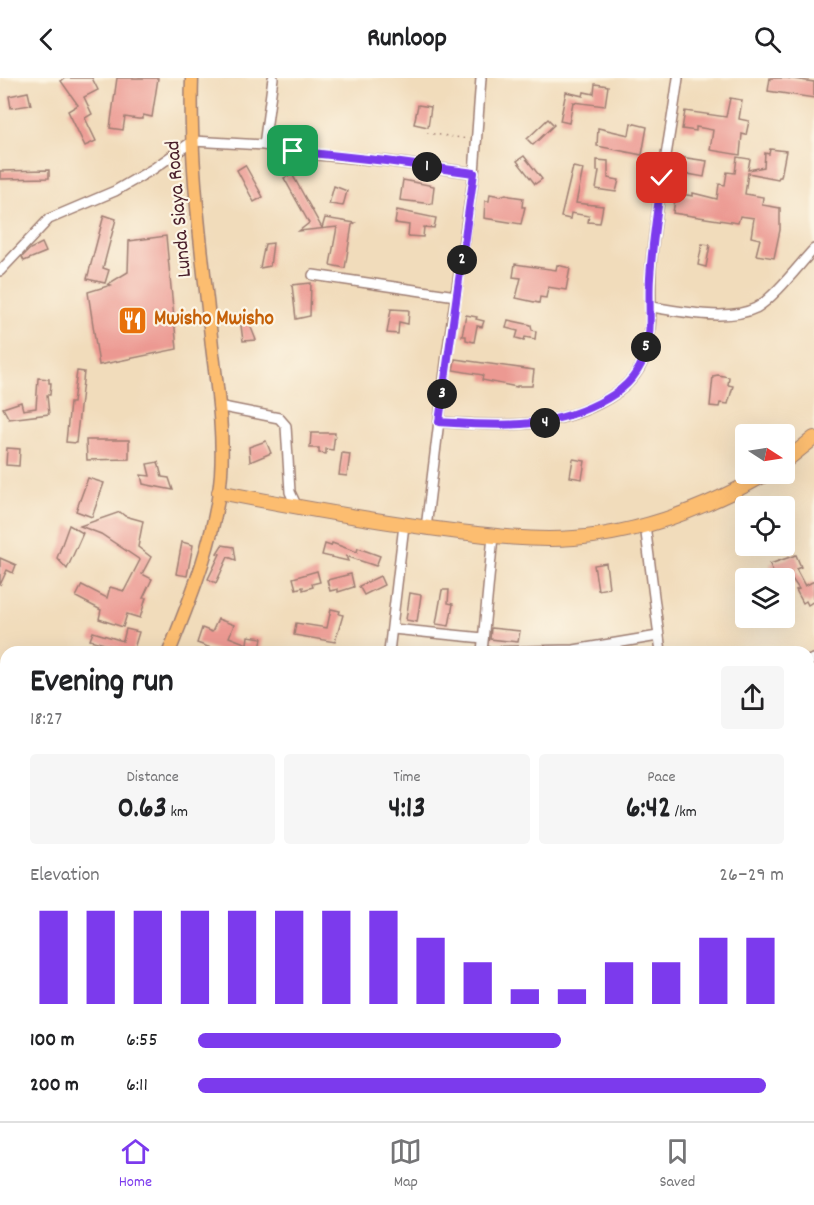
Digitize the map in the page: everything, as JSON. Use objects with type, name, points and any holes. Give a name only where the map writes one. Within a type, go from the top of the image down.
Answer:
[{"type":"highway","points":[[795,453],[814,438]]},
{"type":"highway","points":[[219,492],[404,525],[493,536],[553,539],[576,538],[645,525],[706,505],[747,484]]},
{"type":"main road","name":"Lunda Siaya Road","points":[[171,646],[198,576],[209,539],[221,472],[218,406],[193,141],[192,78]]},
{"type":"street","points":[[264,145],[273,78]]},
{"type":"street","points":[[426,528],[474,173],[481,78]]},
{"type":"street","points":[[439,422],[503,425],[546,423],[580,412],[608,399],[632,381],[645,354],[651,308],[650,281],[654,229],[678,78]]},
{"type":"street","points":[[0,271],[49,219],[115,191],[153,169],[193,141],[264,145],[318,155],[386,161],[474,173]]},
{"type":"street","points":[[651,308],[722,315],[748,311],[764,302],[814,249]]},
{"type":"street","points":[[314,275],[456,296]]},
{"type":"street","points":[[218,406],[279,418],[286,426],[290,492],[297,507]]},
{"type":"street","points":[[390,646],[404,525]]},
{"type":"street","points":[[645,525],[660,646]]},
{"type":"street","points":[[482,646],[493,536]]},
{"type":"street","points":[[393,629],[483,639]]},
{"type":"street","points":[[598,646],[658,636]]},
{"type":"path","points":[[427,133],[478,140]]},
{"type":"building","points":[[65,78],[92,78],[98,90],[84,97],[92,114],[85,118],[96,141],[85,146],[68,111],[78,105],[61,81]]},
{"type":"building","points":[[117,78],[158,78],[152,117],[143,115],[143,119],[138,119],[125,117],[123,130],[110,128]]},
{"type":"building","points":[[770,78],[814,82],[814,98],[768,91]]},
{"type":"building","points":[[595,84],[608,86],[605,106],[573,102],[569,123],[560,121],[566,92],[583,96],[584,92],[594,94]]},
{"type":"building","points":[[28,92],[31,105],[11,108],[9,96]]},
{"type":"building","points":[[730,98],[742,100],[739,119],[749,121],[746,135],[742,134],[740,155],[710,150],[713,130],[696,127],[696,131],[682,129],[685,111],[726,117]]},
{"type":"building","points":[[418,105],[431,107],[428,127],[414,124]]},
{"type":"building","points":[[548,119],[554,125],[533,145],[527,139]]},
{"type":"building","points":[[631,123],[647,127],[642,155],[597,146],[598,128],[629,135]]},
{"type":"building","points":[[770,149],[786,151],[781,177],[778,179],[748,173],[745,194],[763,197],[762,205],[780,208],[780,230],[774,258],[756,255],[760,239],[751,237],[754,218],[740,216],[738,223],[673,213],[676,193],[693,196],[693,193],[717,199],[719,184],[725,185],[727,172],[735,173],[737,157],[750,159],[748,170],[764,167],[765,153],[769,154]]},
{"type":"building","points":[[524,156],[542,179],[535,184],[517,161]]},
{"type":"building","points":[[673,156],[707,161],[704,177],[682,173],[680,187],[668,185]]},
{"type":"building","points":[[597,160],[608,161],[608,178],[619,180],[616,192],[596,189],[599,171],[597,171]]},
{"type":"building","points":[[245,165],[263,197],[254,202],[237,170]]},
{"type":"building","points":[[573,167],[583,169],[576,203],[603,206],[600,223],[588,222],[589,216],[571,213],[570,219],[561,217]]},
{"type":"building","points":[[49,170],[49,178],[0,179],[0,171]]},
{"type":"building","points":[[292,174],[322,228],[325,218],[355,223],[352,225],[345,268],[330,265],[337,227],[299,231],[309,223],[284,178]]},
{"type":"building","points":[[403,180],[434,186],[432,204],[400,200]]},
{"type":"building","points":[[334,186],[347,191],[343,206],[329,204]]},
{"type":"building","points":[[490,194],[500,196],[506,194],[523,198],[522,207],[525,207],[521,224],[484,218],[485,201],[489,201]]},
{"type":"building","points":[[397,210],[436,218],[434,228],[424,227],[423,237],[408,236],[409,225],[395,223]]},
{"type":"building","points":[[104,215],[116,219],[103,268],[109,270],[105,283],[87,279]]},
{"type":"building","name":"Mwisho Mwisho","points":[[166,236],[177,349],[99,365],[88,292],[111,285],[108,284],[128,272],[129,241]]},
{"type":"building","points":[[42,243],[46,252],[24,261],[22,257],[30,249]]},
{"type":"building","points":[[273,243],[270,266],[260,268],[265,244]]},
{"type":"building","points":[[702,244],[710,245],[706,267],[698,265]]},
{"type":"building","points":[[515,264],[556,270],[557,265],[570,268],[566,290],[548,287],[546,298],[540,297],[539,303],[516,298],[521,278],[513,277]]},
{"type":"building","points":[[311,283],[310,316],[296,319],[292,285]]},
{"type":"building","points":[[391,309],[409,310],[408,324],[399,322],[398,334],[387,333]]},
{"type":"building","points":[[246,315],[256,340],[243,341],[240,318]]},
{"type":"building","points":[[466,315],[484,321],[482,327],[477,326],[474,342],[462,336]]},
{"type":"building","points":[[508,320],[531,325],[532,330],[536,331],[535,339],[516,338],[518,331],[506,328]]},
{"type":"building","points":[[455,359],[534,370],[532,386],[517,387],[482,380],[483,375],[453,370]]},
{"type":"building","points":[[77,371],[84,372],[76,443],[66,442],[70,403],[73,403]]},
{"type":"building","points":[[713,376],[729,377],[728,385],[733,386],[728,404],[720,403],[719,407],[710,406]]},
{"type":"building","points":[[38,378],[49,379],[51,383],[50,395],[47,395],[49,414],[9,419],[3,408],[21,402],[23,410],[36,408]]},
{"type":"building","points":[[311,433],[335,433],[333,450],[326,449],[326,454],[319,453],[319,448],[310,448]]},
{"type":"building","points":[[86,440],[129,440],[129,459],[87,460]]},
{"type":"building","points":[[266,441],[271,453],[250,462],[249,447]]},
{"type":"building","points":[[7,448],[20,449],[19,466],[6,465]]},
{"type":"building","points":[[342,453],[350,454],[347,476],[339,475]]},
{"type":"building","points":[[573,459],[585,461],[582,479],[570,477]]},
{"type":"building","points":[[158,462],[162,477],[169,478],[173,490],[143,484],[141,475],[150,476],[147,464]]},
{"type":"building","points":[[88,478],[104,483],[92,517],[76,511]]},
{"type":"building","points":[[120,512],[125,516],[143,521],[138,547],[151,557],[142,574],[152,579],[143,598],[146,598],[140,618],[127,614],[123,627],[99,619],[101,610],[76,597],[82,585],[107,598],[110,587],[124,591],[140,560],[101,534],[80,526]]},
{"type":"building","points":[[69,525],[83,533],[67,569],[57,558]]},
{"type":"building","points":[[182,542],[193,545],[187,576],[176,574]]},
{"type":"building","points":[[332,543],[357,552],[358,548],[380,556],[376,566],[346,556],[348,561],[322,555],[325,544],[331,546]]},
{"type":"building","points":[[222,545],[234,547],[236,560],[228,557],[216,583],[208,579]]},
{"type":"building","points":[[795,555],[801,567],[796,569],[805,586],[814,581],[814,601],[808,605],[806,601],[803,603],[796,590],[799,589],[795,583],[795,568],[771,568],[770,564]]},
{"type":"building","points":[[0,558],[16,565],[13,573],[7,570],[0,585]]},
{"type":"building","points":[[606,563],[609,588],[598,590],[594,565]]},
{"type":"building","points":[[317,571],[320,582],[303,590],[303,587],[296,589],[293,578]]},
{"type":"building","points":[[351,574],[354,587],[338,592],[338,589],[330,591],[327,580]]},
{"type":"building","points":[[380,576],[384,585],[364,595],[359,586]]},
{"type":"building","points":[[442,590],[449,590],[448,603],[453,604],[449,626],[436,624]]},
{"type":"building","points":[[410,593],[421,595],[417,622],[406,620]]},
{"type":"building","points":[[331,609],[340,611],[339,614],[343,615],[335,642],[294,635],[296,623],[327,628]]},
{"type":"building","points":[[218,619],[234,625],[229,637],[247,644],[248,636],[262,638],[261,646],[205,646],[197,643],[202,628],[212,632]]},
{"type":"building","points":[[491,628],[520,631],[518,642],[490,639]]},
{"type":"building","points":[[126,629],[139,632],[135,646],[112,646],[90,640],[93,632],[123,641]]},
{"type":"place","name":"Mwisho Mwisho","points":[[133,320]]},
{"type":"route","points":[[293,151],[474,173],[439,422],[474,425],[525,425],[561,419],[608,399],[632,381],[645,354],[648,336],[651,308],[651,261],[662,178]]}]
